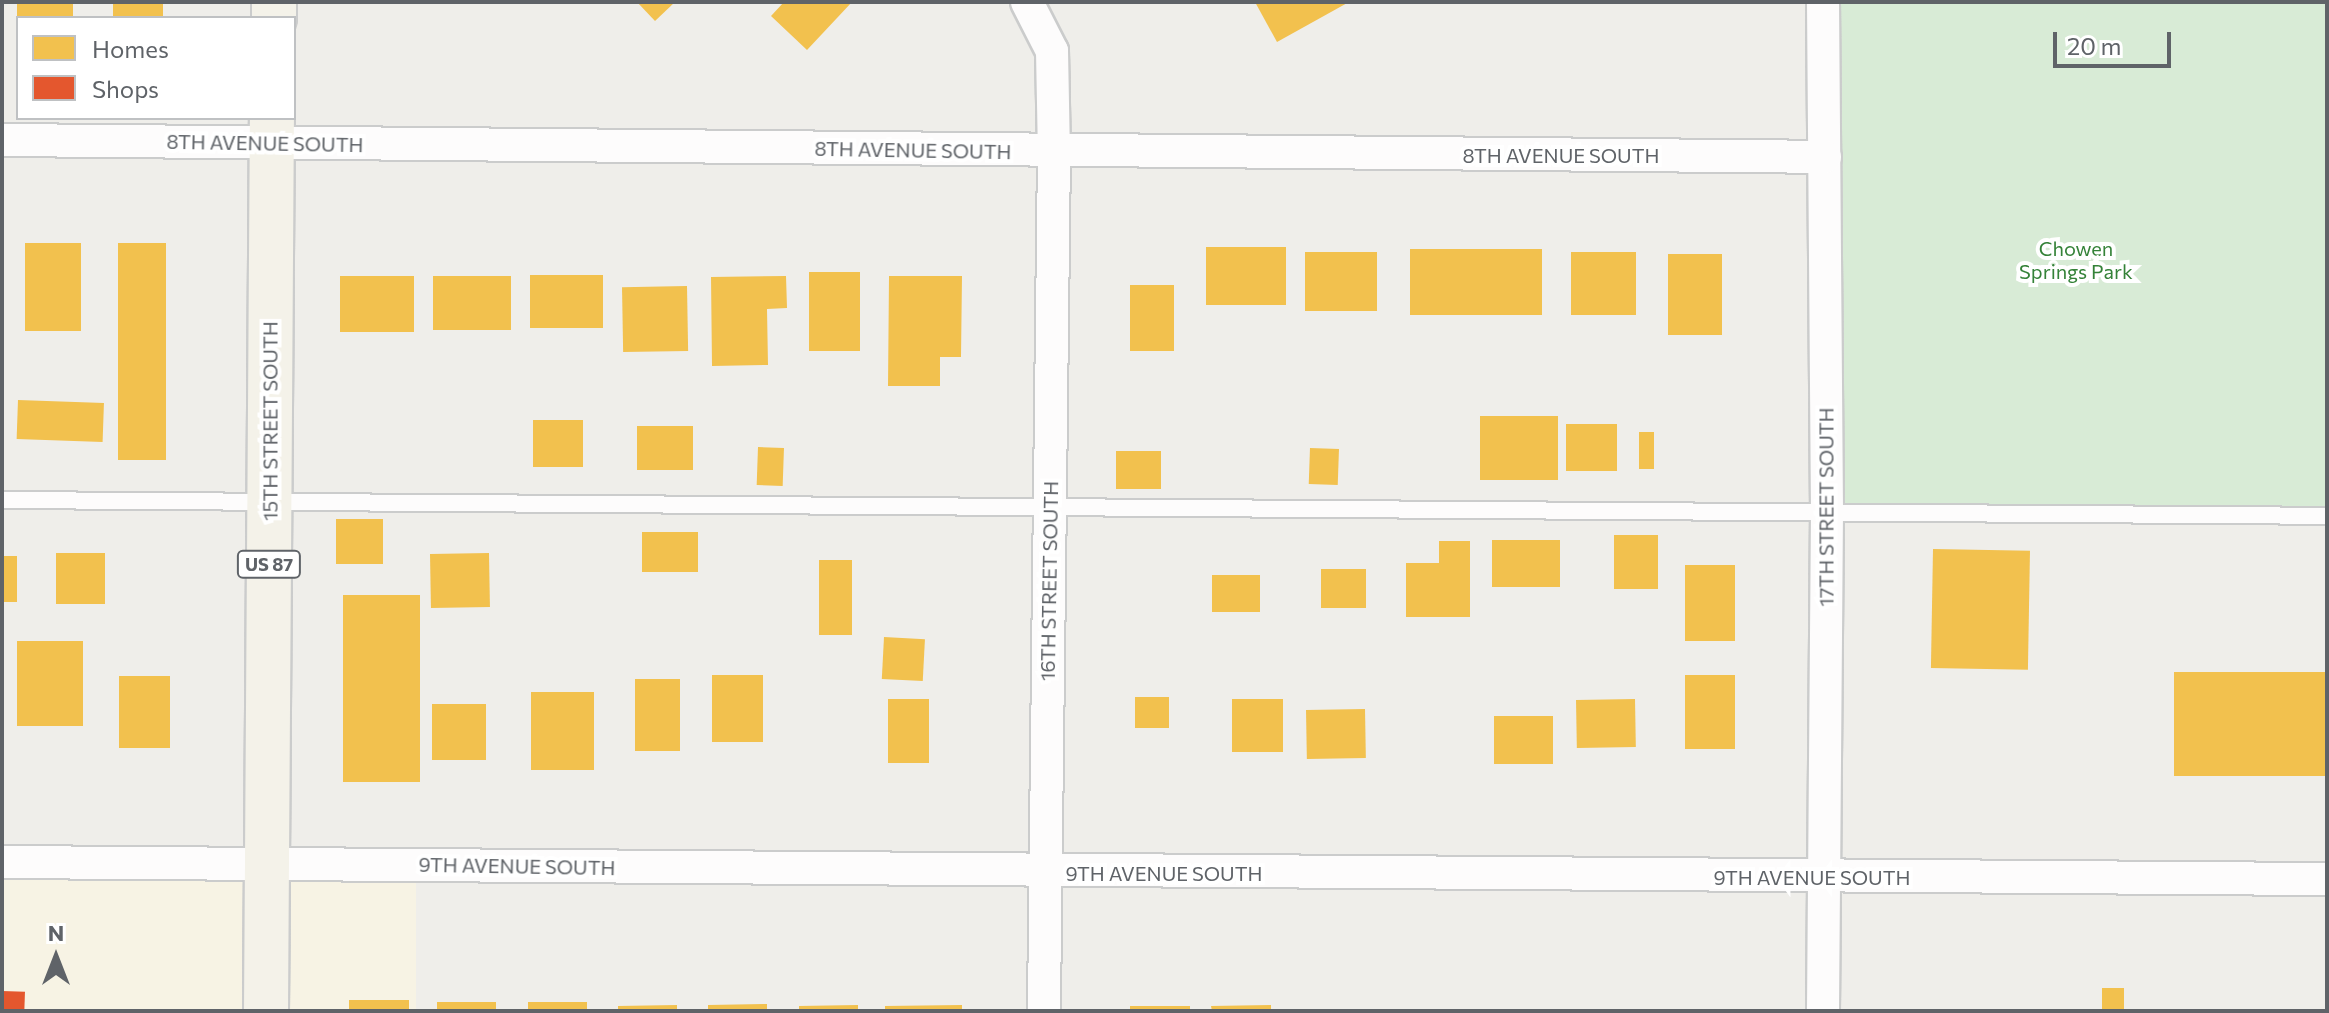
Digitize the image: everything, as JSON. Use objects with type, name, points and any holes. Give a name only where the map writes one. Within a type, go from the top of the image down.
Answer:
[{"type":"main road","name":"15TH STREET SOUTH","points":[[266,1011],[272,131]]},
{"type":"street","name":"16TH STREET SOUTH","points":[[1027,2],[1052,51],[1054,151],[1043,872],[1044,1011]]},
{"type":"street","name":"17TH STREET SOUTH","points":[[1823,2],[1827,511],[1823,1011]]},
{"type":"street","name":"8TH AVENUE SOUTH","points":[[2,140],[272,131],[1054,151],[1825,157]]},
{"type":"street","name":"9TH AVENUE SOUTH","points":[[2,862],[1822,878],[2327,879]]},
{"type":"lane","points":[[2,500],[2327,516]]},
{"type":"shaded area","points":[[2,862],[416,862],[416,1011],[2,1011]]},
{"type":"green space","name":"Chowen Springs Park","points":[[1823,2],[2327,2],[2327,511],[1823,511]]},
{"type":"building: Homes","points":[[17,2],[73,2],[73,16],[17,16]]},
{"type":"building: Homes","points":[[113,2],[163,2],[163,16],[113,16]]},
{"type":"building: Homes","points":[[637,2],[675,2],[655,21]]},
{"type":"building: Homes","points":[[784,2],[852,2],[807,50],[771,16]]},
{"type":"building: Homes","points":[[1255,2],[1349,2],[1277,42]]},
{"type":"building: Homes","points":[[25,243],[81,243],[81,331],[25,331]]},
{"type":"building: Homes","points":[[118,243],[166,243],[166,460],[118,460]]},
{"type":"building: Homes","points":[[1206,247],[1286,247],[1286,305],[1206,305]]},
{"type":"building: Homes","points":[[1410,249],[1542,249],[1542,315],[1410,315]]},
{"type":"building: Homes","points":[[1305,252],[1377,252],[1377,311],[1305,311]]},
{"type":"building: Homes","points":[[1571,252],[1636,252],[1636,315],[1571,315]]},
{"type":"building: Homes","points":[[1668,254],[1722,254],[1722,335],[1668,335]]},
{"type":"building: Homes","points":[[809,272],[860,272],[860,351],[809,351]]},
{"type":"building: Homes","points":[[530,275],[603,275],[603,328],[530,328]]},
{"type":"building: Homes","points":[[340,276],[414,276],[414,332],[340,332]]},
{"type":"building: Homes","points":[[433,276],[511,276],[511,330],[433,330]]},
{"type":"building: Homes","points":[[786,276],[787,308],[767,309],[768,365],[712,366],[711,277]]},
{"type":"building: Homes","points":[[889,276],[962,276],[961,357],[940,357],[940,386],[888,386]]},
{"type":"building: Homes","points":[[1130,285],[1174,285],[1174,351],[1130,351]]},
{"type":"building: Homes","points":[[687,286],[688,351],[623,352],[622,287]]},
{"type":"building: Homes","points":[[18,400],[104,403],[103,442],[17,439]]},
{"type":"building: Homes","points":[[1480,416],[1558,416],[1558,480],[1480,480]]},
{"type":"building: Homes","points":[[533,420],[583,420],[583,467],[533,467]]},
{"type":"building: Homes","points":[[1566,424],[1617,424],[1617,471],[1566,471]]},
{"type":"building: Homes","points":[[637,426],[693,426],[693,470],[637,470]]},
{"type":"building: Homes","points":[[1639,432],[1654,432],[1654,469],[1639,469]]},
{"type":"building: Homes","points":[[758,447],[784,448],[783,486],[757,485]]},
{"type":"building: Homes","points":[[1310,448],[1339,449],[1338,485],[1309,484]]},
{"type":"building: Homes","points":[[1116,451],[1161,451],[1161,489],[1116,489]]},
{"type":"building: Homes","points":[[336,519],[383,519],[383,564],[336,564]]},
{"type":"building: Homes","points":[[642,532],[698,532],[698,572],[642,572]]},
{"type":"building: Homes","points":[[1614,535],[1658,535],[1658,589],[1614,589]]},
{"type":"building: Homes","points":[[1492,540],[1560,540],[1560,587],[1492,587]]},
{"type":"building: Homes","points":[[1439,541],[1470,541],[1470,617],[1406,617],[1406,563],[1439,563]]},
{"type":"building: Homes","points":[[1933,549],[2030,551],[2028,670],[1931,668]]},
{"type":"building: Homes","points":[[56,553],[105,553],[105,604],[56,604]]},
{"type":"building: Homes","points":[[489,553],[490,607],[431,608],[430,554]]},
{"type":"building: Homes","points":[[2,556],[17,556],[17,602],[2,602]]},
{"type":"building: Homes","points":[[819,560],[852,560],[852,635],[819,635]]},
{"type":"building: Homes","points":[[1685,565],[1735,565],[1735,641],[1685,641]]},
{"type":"building: Homes","points":[[1321,569],[1366,569],[1366,608],[1321,608]]},
{"type":"building: Homes","points":[[1212,575],[1260,575],[1260,612],[1212,612]]},
{"type":"building: Homes","points":[[343,595],[420,595],[420,782],[343,782]]},
{"type":"building: Homes","points":[[884,637],[925,639],[923,681],[882,679]]},
{"type":"building: Homes","points":[[17,641],[83,641],[83,726],[17,726]]},
{"type":"building: Homes","points":[[2174,672],[2327,672],[2327,776],[2174,776]]},
{"type":"building: Homes","points":[[712,675],[763,675],[763,742],[712,742]]},
{"type":"building: Homes","points":[[1685,675],[1735,675],[1735,749],[1685,749]]},
{"type":"building: Homes","points":[[119,676],[170,676],[170,748],[119,748]]},
{"type":"building: Homes","points":[[635,679],[680,679],[680,751],[635,751]]},
{"type":"building: Homes","points":[[531,692],[594,692],[594,770],[531,770]]},
{"type":"building: Homes","points":[[1135,697],[1169,697],[1169,728],[1135,728]]},
{"type":"building: Homes","points":[[888,699],[929,699],[929,763],[888,763]]},
{"type":"building: Homes","points":[[1232,699],[1283,699],[1283,752],[1232,752]]},
{"type":"building: Homes","points":[[1635,699],[1636,747],[1577,748],[1576,700]]},
{"type":"building: Homes","points":[[432,704],[486,704],[486,760],[432,760]]},
{"type":"building: Homes","points":[[1365,709],[1366,758],[1307,759],[1306,710]]},
{"type":"building: Homes","points":[[1494,716],[1553,716],[1553,764],[1494,764]]},
{"type":"building: Homes","points":[[2102,988],[2124,988],[2124,1011],[2102,1011]]},
{"type":"building: Homes","points":[[349,1000],[409,1000],[409,1011],[349,1011]]},
{"type":"building: Homes","points":[[437,1002],[496,1002],[496,1011],[437,1011]]},
{"type":"building: Homes","points":[[528,1002],[587,1002],[587,1011],[528,1011]]},
{"type":"building: Homes","points":[[767,1004],[767,1011],[708,1011],[708,1005]]},
{"type":"building: Homes","points":[[677,1005],[677,1011],[618,1011],[618,1006]]},
{"type":"building: Homes","points":[[858,1005],[858,1011],[799,1011],[799,1006]]},
{"type":"building: Homes","points":[[962,1005],[962,1011],[885,1011],[885,1006]]},
{"type":"building: Homes","points":[[1271,1005],[1271,1011],[1212,1011],[1211,1006]]},
{"type":"building: Homes","points":[[1130,1006],[1190,1006],[1190,1011],[1130,1011]]},
{"type":"building: Shops","points":[[2,991],[25,992],[24,1011],[2,1011]]}]
